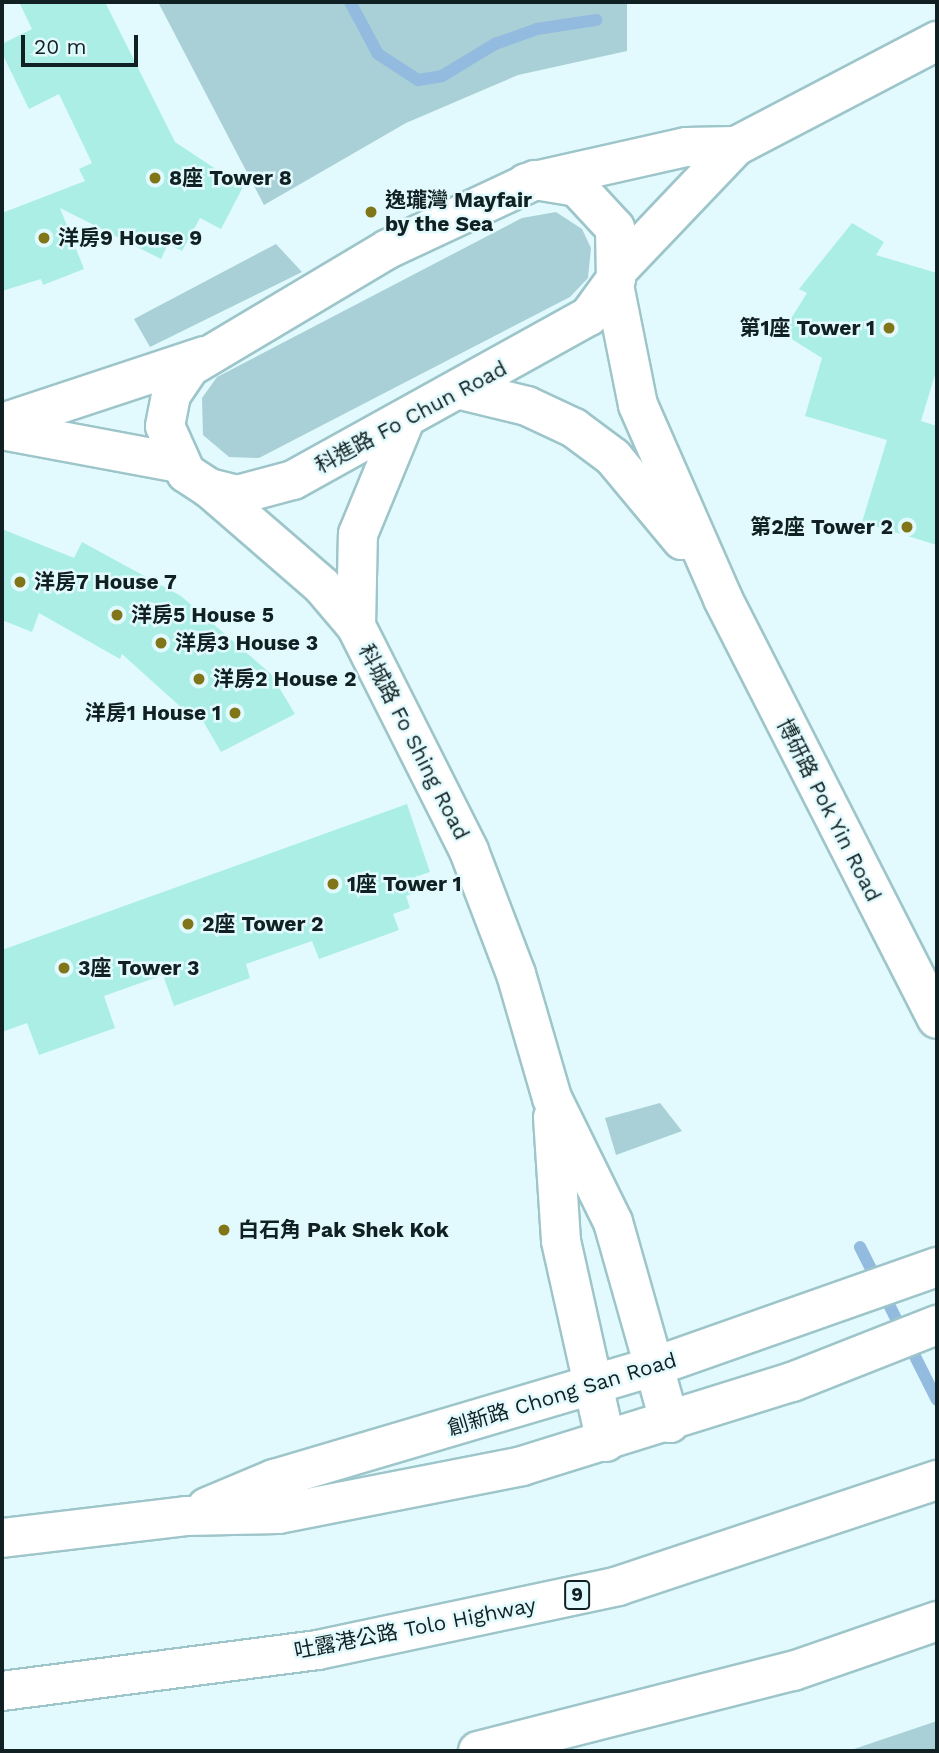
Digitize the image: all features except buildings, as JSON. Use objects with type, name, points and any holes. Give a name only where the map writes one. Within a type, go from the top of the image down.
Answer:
[{"type":"main road","name":"科進路 Fo Chun Road","points":[[2,430],[178,463],[209,488],[237,495],[293,480],[570,331],[736,146],[937,41]]},
{"type":"main road","name":"科進路 Fo Chun Road","points":[[2,423],[204,356],[388,249],[511,187],[686,147],[736,146]]},
{"type":"main road","name":"科進路 Fo Chun Road","points":[[511,187],[560,181],[592,197],[615,228],[616,277]]},
{"type":"main road","name":"博研路 Pok Yin Road","points":[[616,277],[638,405],[723,599],[837,828],[937,1019]]},
{"type":"main road","name":"科進路 Fo Chun Road","points":[[178,463],[168,439],[166,410],[178,380],[204,356]]},
{"type":"main road","name":"博研路 Pok Yin Road","points":[[461,390],[527,406],[574,428],[614,457],[723,599]]},
{"type":"main road","name":"科城路 Fo Shing Road","points":[[356,625],[358,534],[405,420]]},
{"type":"main road","name":"科城路 Fo Shing Road","points":[[209,488],[322,586],[356,625],[469,851],[516,974],[552,1098],[613,1222],[670,1423]]},
{"type":"main road","name":"科城路 Fo Shing Road","points":[[552,1098],[561,1241],[591,1387],[606,1442]]},
{"type":"main road","name":"創新路 Chong San Road","points":[[186,1516],[274,1479],[591,1387],[937,1267]]},
{"type":"main road","name":"創新路 Chong San Road","points":[[2,1538],[186,1516],[278,1514],[522,1466],[670,1423],[792,1382],[937,1325]]},
{"type":"main road","name":"吐露港公路 Tolo Highway","points":[[2,1692],[318,1650],[474,1619],[618,1586],[831,1519],[937,1480]]},
{"type":"main road","points":[[478,1751],[648,1712],[875,1644],[937,1621]]},
{"type":"shaded area","points":[[158,2],[627,2],[627,51],[518,75],[406,123],[264,205]]},
{"type":"shaded area","points":[[556,212],[582,229],[591,248],[588,278],[570,297],[259,458],[229,457],[203,435],[202,398],[217,377],[522,218]]},
{"type":"shaded area","points":[[276,244],[302,272],[150,347],[134,319]]},
{"type":"shaded area","points":[[660,1103],[682,1131],[616,1155],[605,1118]]},
{"type":"shaded area","points":[[937,1721],[937,1751],[848,1751]]},
{"type":"waterway","points":[[350,2],[378,54],[418,80],[442,76],[495,44],[537,29],[596,20]]},
{"type":"waterway","points":[[860,1247],[937,1400]]},
{"type":"place","name":"8座 Tower 8","points":[[155,178]]},
{"type":"place","name":"逸瓏灣 Mayfair by the Sea","points":[[371,212]]},
{"type":"place","name":"洋房9 House 9","points":[[44,238]]},
{"type":"place","name":"第1座 Tower 1","points":[[889,328]]},
{"type":"place","name":"第2座 Tower 2","points":[[907,527]]},
{"type":"place","name":"洋房7 House 7","points":[[20,582]]},
{"type":"place","name":"洋房5 House 5","points":[[117,615]]},
{"type":"place","name":"洋房3 House 3","points":[[161,643]]},
{"type":"place","name":"洋房2 House 2","points":[[199,679]]},
{"type":"place","name":"洋房1 House 1","points":[[235,713]]},
{"type":"place","name":"1座 Tower 1","points":[[333,884]]},
{"type":"place","name":"2座 Tower 2","points":[[188,924]]},
{"type":"place","name":"3座 Tower 3","points":[[64,968]]},
{"type":"place","name":"白石角 Pak Shek Kok","points":[[224,1230]]}]
